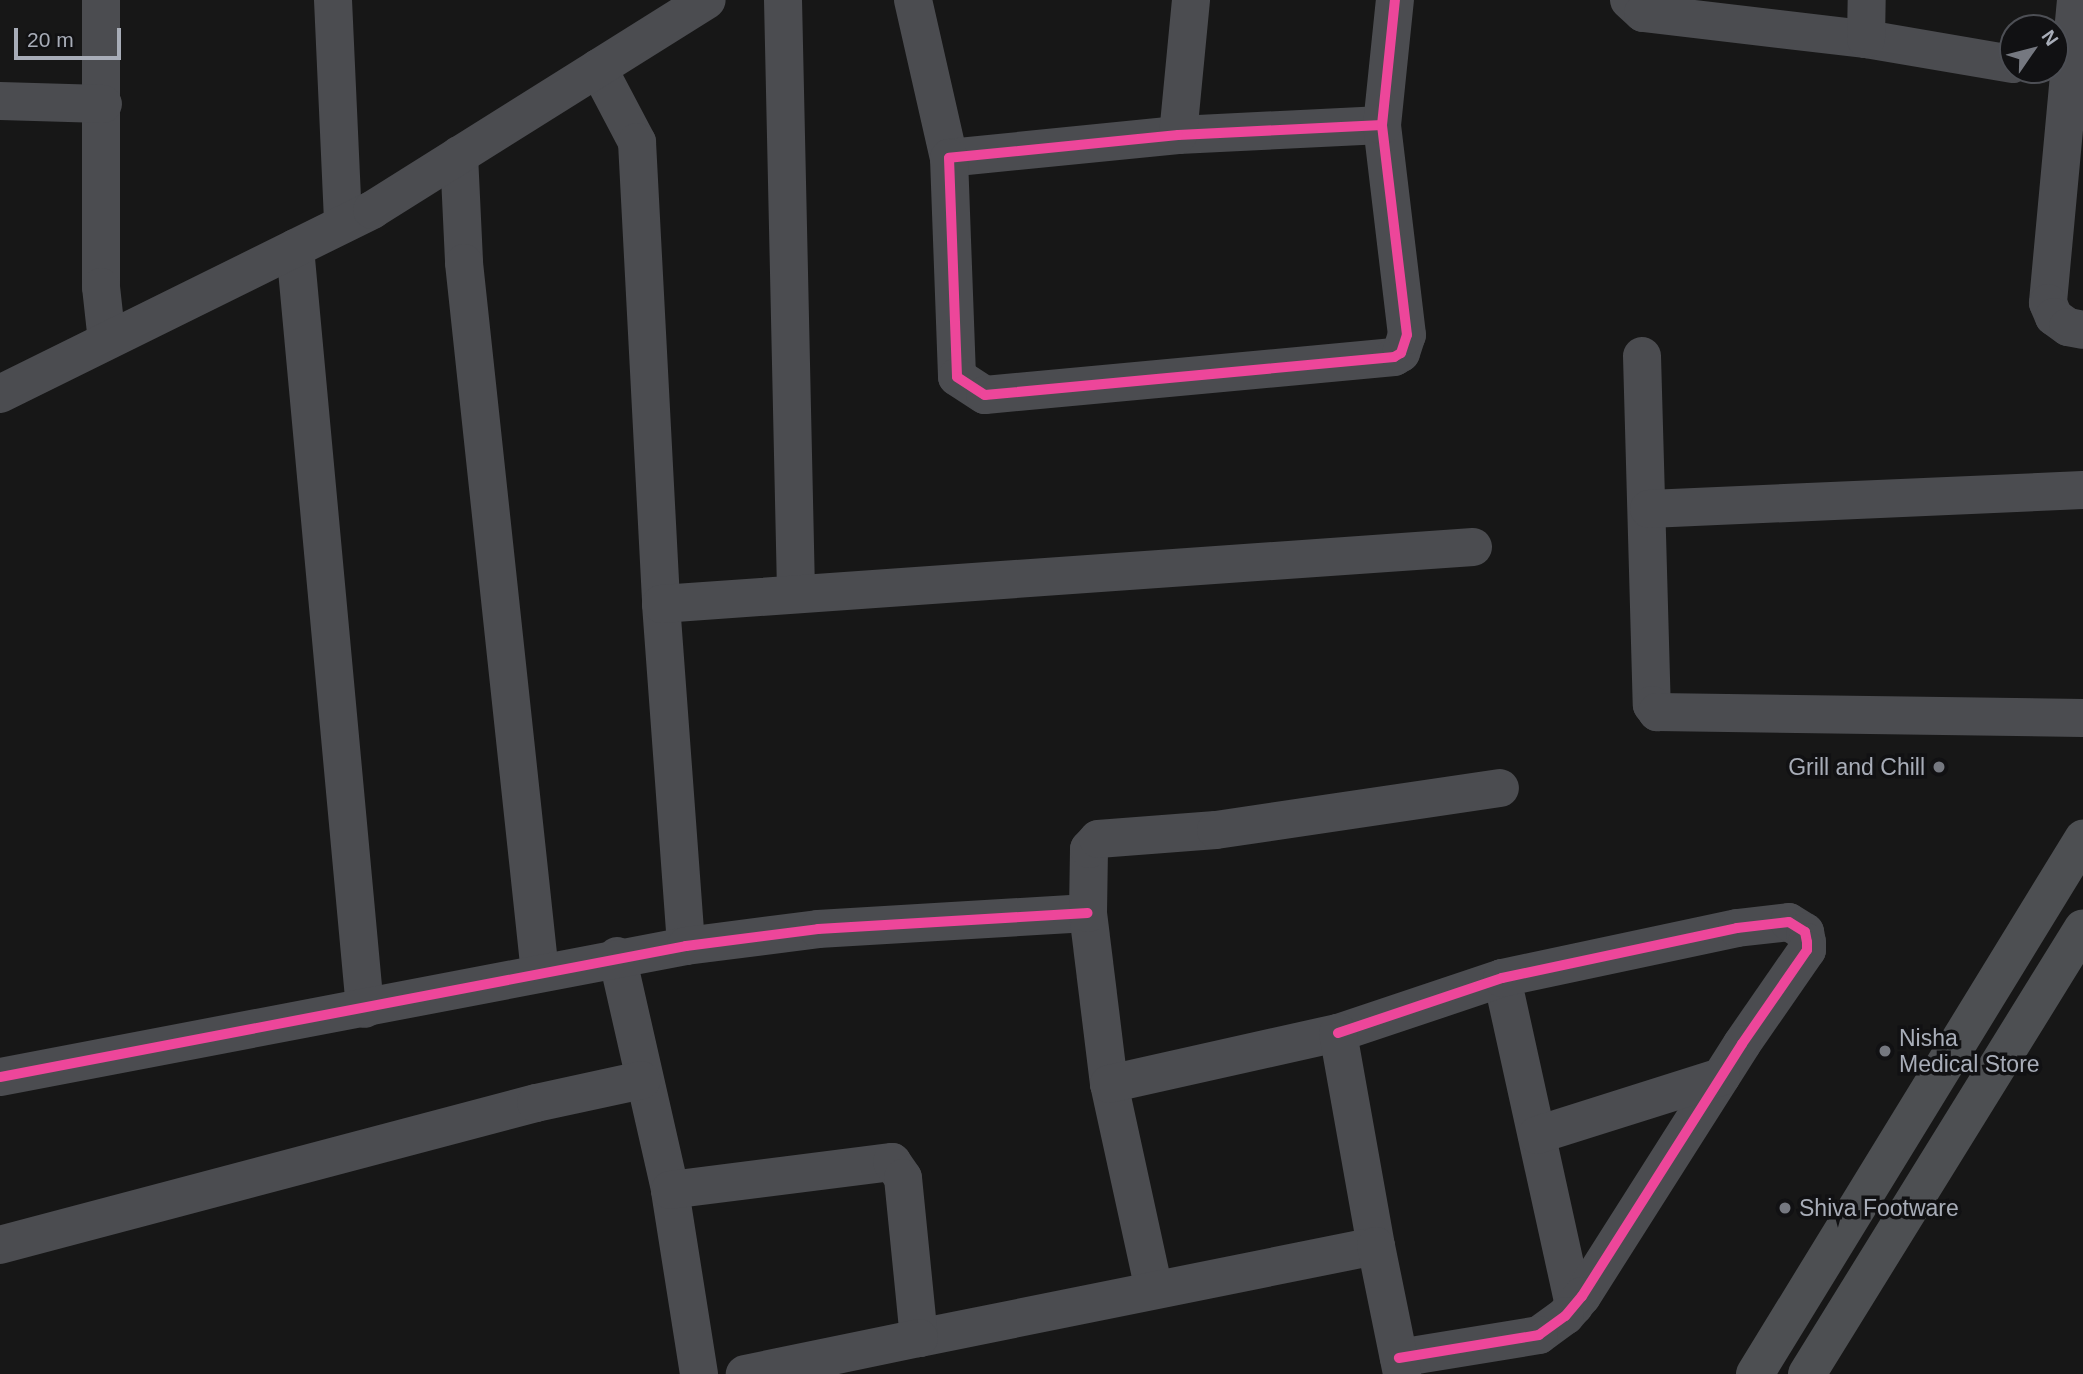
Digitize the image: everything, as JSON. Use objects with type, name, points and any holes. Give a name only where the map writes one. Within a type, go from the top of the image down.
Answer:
[{"type":"main road","points":[[1755,1374],[2083,839]]},
{"type":"main road","points":[[1807,1374],[2083,928]]},
{"type":"street","points":[[101,0],[101,286],[107,341]]},
{"type":"street","points":[[333,0],[343,224]]},
{"type":"street","points":[[0,394],[343,224],[707,0]]},
{"type":"street","points":[[783,0],[796,593]]},
{"type":"street","points":[[913,0],[949,158],[957,377],[985,395],[1401,353],[1407,335],[1382,125],[1395,0]]},
{"type":"street","points":[[1178,135],[1191,0]]},
{"type":"street","points":[[1629,0],[1643,13],[1866,39],[1999,62]]},
{"type":"street","points":[[1866,39],[1867,0]]},
{"type":"street","points":[[2069,28],[2076,0]]},
{"type":"street","points":[[598,68],[637,142],[661,604],[686,946]]},
{"type":"street","points":[[2057,84],[2048,303],[2054,317],[2068,327],[2083,330]]},
{"type":"street","points":[[0,101],[103,104]]},
{"type":"street","points":[[949,158],[1178,135],[1382,125]]},
{"type":"street","points":[[459,155],[464,263],[540,973]]},
{"type":"street","points":[[295,248],[365,1009]]},
{"type":"street","points":[[1642,356],[1649,509],[1652,705],[1657,712],[2083,718]]},
{"type":"street","points":[[1649,509],[2083,490]]},
{"type":"street","points":[[661,604],[1473,547]]},
{"type":"street","points":[[1154,1290],[1109,1084],[1088,913],[1090,849],[1106,836],[1216,830],[1500,788]]},
{"type":"street","points":[[0,1077],[365,1009],[617,956],[818,929],[1088,913]]},
{"type":"street","points":[[1109,1084],[1338,1033],[1502,978],[1737,928],[1789,922],[1805,932],[1807,950],[1721,1077],[1574,1306],[1539,1335],[1400,1366],[1338,1033]]},
{"type":"street","points":[[617,956],[642,1080],[670,1190],[699,1374]]},
{"type":"street","points":[[1502,978],[1574,1306]]},
{"type":"street","points":[[1537,1135],[1721,1077]]},
{"type":"street","points":[[0,1245],[536,1103],[642,1080]]},
{"type":"street","points":[[670,1190],[892,1163],[902,1178],[919,1338]]},
{"type":"street","points":[[745,1374],[1376,1246]]},
{"type":"cycle path","points":[[1382,125],[1178,135],[949,158],[957,377],[985,395],[1394,357],[1401,353],[1407,335],[1382,125],[1395,0]]},
{"type":"cycle path","points":[[0,1077],[686,946],[818,929],[1088,913]]},
{"type":"cycle path","points":[[1338,1033],[1502,978],[1737,928],[1789,922],[1805,932],[1807,950],[1742,1044],[1582,1296],[1565,1316],[1539,1335],[1399,1358]]},
{"type":"place","name":"Grill and Chill","points":[[1939,767]]},
{"type":"place","name":"Nisha Medical Store","points":[[1885,1051]]},
{"type":"place","name":"Shiva Footware","points":[[1785,1208]]}]
